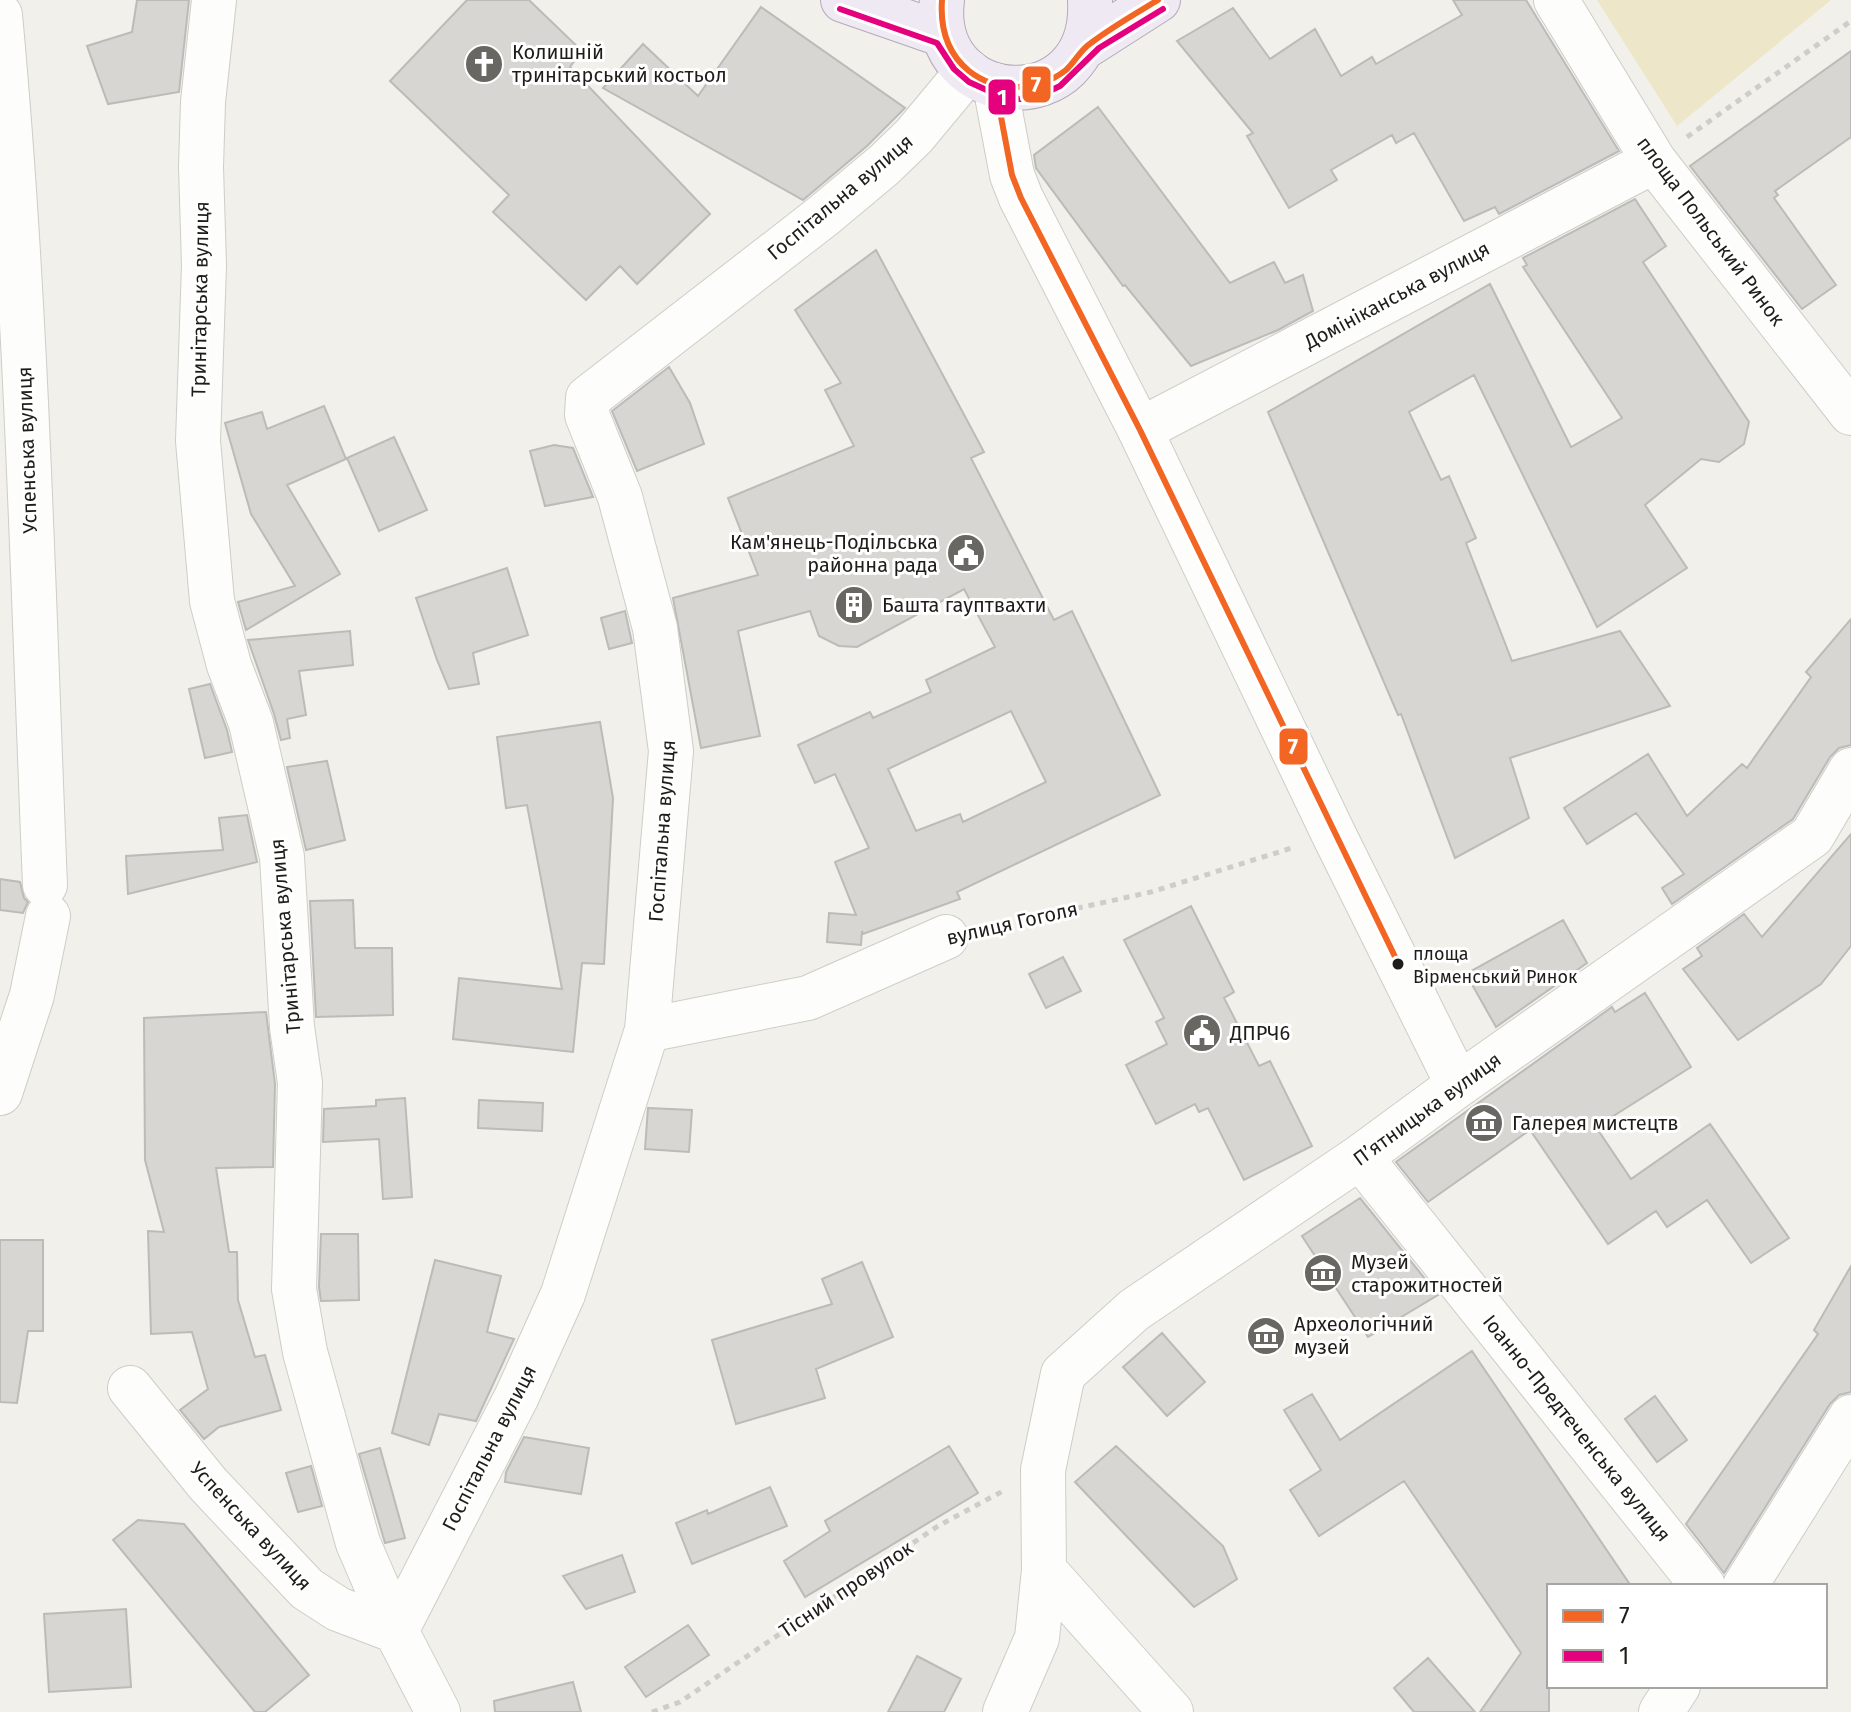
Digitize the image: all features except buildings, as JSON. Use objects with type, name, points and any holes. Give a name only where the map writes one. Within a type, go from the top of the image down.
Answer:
[{"type":"main road","points":[[843,0],[943,17],[958,61],[982,78],[1014,89],[1034,87],[1068,68],[1083,48],[1090,25],[1090,0]]},
{"type":"main road","points":[[1083,48],[1158,0]]},
{"type":"street","name":"Тринітарська вулиця","points":[[214,0],[203,102],[204,265],[198,441],[212,601],[229,665],[251,723],[282,857],[292,1027],[300,1083],[294,1289],[303,1336],[358,1543],[396,1631],[438,1712]]},
{"type":"street","name":"площа Польський Ринок","points":[[1556,0],[1654,161],[1851,413]]},
{"type":"street","name":"Успенська вулиця","points":[[0,15],[9,108],[23,366],[47,900],[32,995],[0,1093]]},
{"type":"street","name":"Госпітальна вулиця","points":[[396,1631],[517,1396],[563,1294],[647,1030],[671,751],[655,628],[620,497],[587,415],[588,398],[823,216],[982,78]]},
{"type":"street","points":[[982,78],[1021,198],[1140,430],[1458,1085]]},
{"type":"street","name":"Домініканська вулиця","points":[[1140,430],[1654,161]]},
{"type":"street","name":"Пʼятницька вулиця","points":[[1005,1712],[1037,1638],[1044,1570],[1043,1470],[1063,1374],[1134,1310],[1360,1157],[1812,836],[1851,770]]},
{"type":"street","name":"вулиця Гоголя","points":[[647,1030],[808,998],[946,937]]},
{"type":"street","name":"Іоанно-Предтеченська вулиця","points":[[1360,1157],[1701,1584]]},
{"type":"street","name":"Успенська вулиця","points":[[130,1388],[208,1484],[307,1589],[338,1609],[396,1631]]},
{"type":"street","points":[[1746,1584],[1851,1417]]},
{"type":"street","points":[[1044,1570],[1171,1712]]},
{"type":"street","points":[[1661,1712],[1677,1688]]},
{"type":"path","points":[[1654,161],[1851,21]]},
{"type":"path","name":"вулиця Гоголя","points":[[946,937],[1151,892],[1334,835]]},
{"type":"path","name":"Тісний провулок","points":[[652,1712],[680,1702],[938,1526],[1043,1470]]},
{"type":"shaded area","points":[[1597,0],[1831,0],[1677,126]]},
{"type":"transit line","name":"7","points":[[942,0],[946,39],[961,64],[992,83],[1018,87],[1043,83],[1055,77],[1066,70],[1087,46],[1158,0]]},
{"type":"transit line","name":"1","points":[[840,9],[937,43],[954,69],[969,82],[1002,97],[1021,99],[1041,95],[1060,86],[1099,48],[1163,9]]},
{"type":"transit line","name":"7","points":[[995,85],[1012,175],[1021,198],[1140,430],[1399,965]]},
{"type":"place","name":"Колишній тринітарський костьол","points":[[484,64]]},
{"type":"place","name":"Кам'янець-Подільська районна рада","points":[[966,553]]},
{"type":"place","name":"Башта гауптвахти","points":[[854,605]]},
{"type":"place","name":"площа Вірменський Ринок","points":[[1398,964]]},
{"type":"place","name":"ДПРЧ6","points":[[1202,1033]]},
{"type":"place","name":"Галерея мистецтв","points":[[1484,1123]]},
{"type":"place","name":"Музей старожитностей","points":[[1323,1273]]},
{"type":"place","name":"Археологічний музей","points":[[1266,1336]]}]
